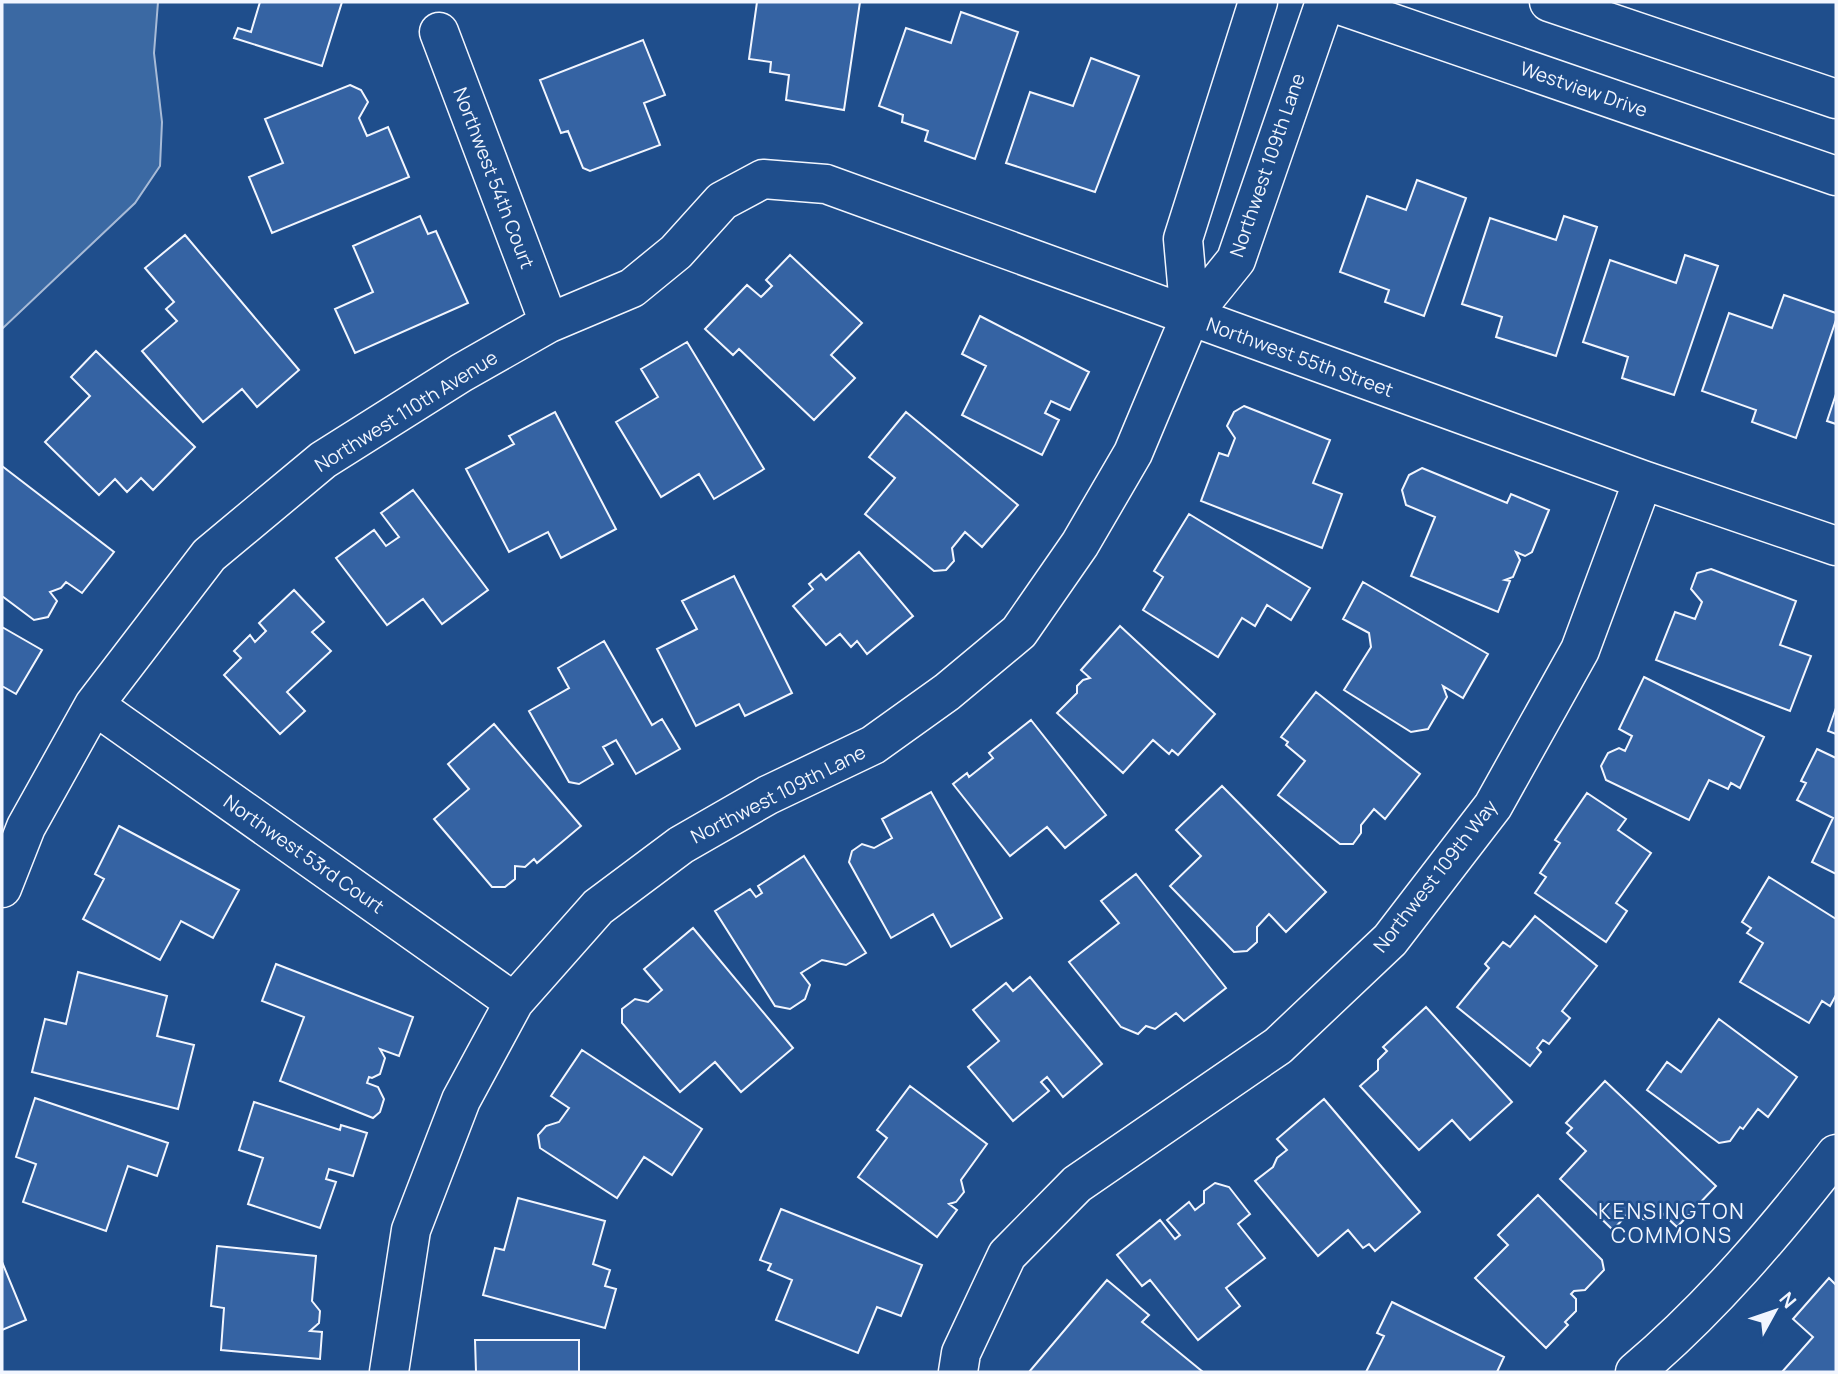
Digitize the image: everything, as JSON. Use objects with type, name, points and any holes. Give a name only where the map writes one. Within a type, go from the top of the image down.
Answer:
[{"type":"street","name":"Northwest 109th Lane","points":[[1189,317],[1183,239],[1258,2]]},
{"type":"street","name":"Northwest 109th Lane","points":[[389,1372],[411,1230],[461,1100],[514,1002],[598,908],[681,845],[768,795],[873,744],[947,692],[1019,632],[1080,544],[1133,453],[1189,317],[1236,260],[1325,2]]},
{"type":"street","name":"Westview Drive","points":[[1331,2],[1836,176]]},
{"type":"street","points":[[1549,2],[1836,99]]},
{"type":"street","name":"Northwest 54th Court","points":[[439,32],[548,323]]},
{"type":"street","name":"Northwest 55th Street","points":[[763,180],[826,184],[1643,480],[1836,546]]},
{"type":"street","name":"Northwest 110th Avenue","points":[[2,888],[26,827],[94,705],[209,555],[323,460],[461,373],[548,323],[632,288],[676,252],[722,201],[763,180]]},
{"type":"street","name":"Northwest 109th Way","points":[[958,1372],[961,1353],[1007,1255],[1077,1184],[1278,1045],[1390,940],[1493,806],[1580,650],[1643,480]]},
{"type":"street","name":"Northwest 53rd Court","points":[[94,705],[514,1002]]},
{"type":"street","points":[[1634,1372],[1662,1349],[1781,1225],[1836,1154]]},
{"type":"water","points":[[2,2],[158,2],[154,53],[162,122],[160,166],[135,203],[2,329]]},
{"type":"building","points":[[260,2],[342,2],[322,66],[234,38],[238,28],[251,32]]},
{"type":"building","points":[[757,2],[860,2],[844,110],[786,100],[789,75],[770,72],[771,62],[749,59]]},
{"type":"building","points":[[961,12],[1018,32],[975,159],[925,141],[928,131],[902,122],[903,115],[879,106],[906,28],[951,43]]},
{"type":"building","points":[[643,40],[665,95],[644,103],[660,145],[590,171],[583,168],[568,131],[561,133],[540,80]]},
{"type":"building","points":[[1091,58],[1139,76],[1095,192],[1006,163],[1030,92],[1073,106]]},
{"type":"building","points":[[350,85],[361,90],[368,102],[359,118],[367,136],[388,127],[409,177],[272,233],[249,177],[283,163],[265,119]]},
{"type":"building","points":[[1417,180],[1466,198],[1424,316],[1385,302],[1389,290],[1340,272],[1367,196],[1406,210]]},
{"type":"building","points":[[420,216],[428,234],[436,231],[468,303],[355,353],[335,309],[373,292],[353,246]]},
{"type":"building","points":[[1564,216],[1597,227],[1556,356],[1496,337],[1502,317],[1462,304],[1490,218],[1556,240]]},
{"type":"building","points":[[185,235],[299,370],[257,407],[242,389],[203,422],[142,351],[177,321],[166,309],[174,302],[145,268]]},
{"type":"building","points":[[790,255],[862,323],[831,355],[855,378],[814,420],[739,349],[733,355],[705,329],[747,285],[761,297],[772,286],[766,280]]},
{"type":"building","points":[[1685,255],[1718,266],[1674,395],[1622,378],[1628,357],[1583,342],[1610,260],[1676,283]]},
{"type":"building","points":[[1784,295],[1836,313],[1836,320],[1796,438],[1752,422],[1756,410],[1702,391],[1729,313],[1772,328]]},
{"type":"building","points":[[980,316],[1089,372],[1070,410],[1051,401],[1045,413],[1059,420],[1042,455],[962,415],[986,366],[962,354]]},
{"type":"building","points":[[687,342],[764,469],[714,499],[699,474],[661,497],[616,422],[658,397],[641,369]]},
{"type":"building","points":[[96,351],[195,447],[153,490],[141,478],[127,492],[115,479],[99,495],[45,442],[90,396],[71,377]]},
{"type":"building","points":[[1836,394],[1836,424],[1827,421]]},
{"type":"building","points":[[1244,406],[1330,440],[1313,483],[1342,494],[1322,548],[1201,501],[1219,453],[1228,456],[1235,438],[1227,426],[1234,412]]},
{"type":"building","points":[[555,412],[616,529],[561,558],[548,532],[509,552],[466,469],[514,444],[509,436]]},
{"type":"building","points":[[906,412],[1018,505],[982,547],[965,532],[952,548],[954,561],[946,570],[934,571],[865,514],[895,478],[869,457]]},
{"type":"building","points":[[2,466],[114,552],[82,593],[66,582],[61,588],[50,592],[57,601],[48,617],[34,620],[2,596]]},
{"type":"building","points":[[1422,468],[1507,503],[1511,494],[1549,510],[1532,552],[1525,556],[1516,552],[1520,560],[1513,577],[1505,580],[1510,581],[1498,612],[1411,576],[1435,517],[1406,505],[1402,490],[1409,475]]},
{"type":"building","points":[[413,490],[488,590],[442,624],[423,599],[387,625],[336,558],[374,530],[386,546],[399,537],[381,513]]},
{"type":"building","points":[[1189,514],[1310,588],[1291,620],[1267,605],[1255,626],[1242,618],[1218,657],[1143,610],[1163,577],[1154,571]]},
{"type":"building","points":[[859,552],[913,616],[867,654],[857,641],[851,647],[840,634],[826,645],[793,606],[813,589],[809,584],[821,574],[826,580]]},
{"type":"building","points":[[1711,569],[1796,601],[1780,645],[1811,656],[1790,711],[1656,660],[1675,612],[1695,619],[1702,602],[1691,589],[1697,573]]},
{"type":"building","points":[[734,576],[792,693],[745,716],[739,704],[696,726],[657,649],[697,629],[682,601]]},
{"type":"building","points":[[1363,582],[1488,654],[1463,698],[1443,686],[1447,697],[1428,729],[1411,732],[1344,690],[1371,647],[1369,633],[1343,619]]},
{"type":"building","points":[[294,590],[324,622],[312,632],[331,651],[287,692],[305,711],[280,734],[224,675],[241,658],[234,651],[250,635],[255,642],[266,631],[259,623]]},
{"type":"building","points":[[1120,626],[1215,714],[1178,755],[1172,750],[1169,754],[1153,740],[1123,773],[1057,713],[1077,693],[1077,686],[1090,678],[1081,670]]},
{"type":"building","points":[[2,627],[42,650],[16,694],[2,686]]},
{"type":"building","points":[[604,641],[652,725],[662,719],[680,749],[636,774],[616,740],[603,747],[613,764],[579,784],[569,782],[529,711],[569,688],[558,668]]},
{"type":"building","points":[[1644,677],[1764,737],[1740,788],[1731,783],[1728,789],[1709,780],[1689,820],[1606,780],[1601,766],[1608,753],[1619,748],[1625,751],[1632,736],[1619,729]]},
{"type":"building","points":[[1316,692],[1420,774],[1385,819],[1374,809],[1361,825],[1361,833],[1353,844],[1340,844],[1278,795],[1305,761],[1286,745],[1288,742],[1281,737]]},
{"type":"building","points":[[1836,708],[1836,734],[1828,731]]},
{"type":"building","points":[[1031,720],[1106,815],[1065,848],[1047,827],[1010,856],[953,784],[967,773],[969,777],[993,758],[989,753]]},
{"type":"building","points":[[494,724],[581,826],[537,863],[534,859],[525,867],[515,866],[515,879],[505,887],[492,887],[434,819],[469,789],[448,764]]},
{"type":"building","points":[[1817,749],[1836,758],[1836,874],[1812,862],[1833,818],[1797,800],[1806,783],[1801,781]]},
{"type":"building","points":[[1222,786],[1326,892],[1286,932],[1269,914],[1257,927],[1257,942],[1247,951],[1234,952],[1170,886],[1201,856],[1176,830]]},
{"type":"building","points":[[931,792],[1002,918],[951,947],[933,914],[891,938],[849,862],[852,851],[862,844],[874,848],[892,838],[882,819]]},
{"type":"building","points":[[1587,793],[1626,819],[1618,830],[1651,853],[1616,903],[1627,911],[1606,942],[1535,893],[1546,877],[1540,873],[1560,843],[1555,840]]},
{"type":"building","points":[[119,826],[239,890],[213,938],[181,921],[160,960],[83,919],[104,879],[95,874]]},
{"type":"building","points":[[804,856],[866,953],[846,965],[822,960],[801,973],[810,985],[805,999],[790,1009],[775,1006],[715,911],[750,889],[756,897],[762,893],[758,886]]},
{"type":"building","points":[[1136,874],[1226,988],[1184,1021],[1176,1013],[1155,1029],[1146,1026],[1138,1034],[1121,1027],[1069,962],[1119,923],[1101,901]]},
{"type":"building","points":[[1769,877],[1836,919],[1836,995],[1830,1006],[1822,1001],[1809,1023],[1740,982],[1763,943],[1747,933],[1751,928],[1742,922]]},
{"type":"building","points":[[1535,916],[1597,966],[1562,1011],[1570,1018],[1549,1044],[1543,1040],[1537,1048],[1541,1052],[1530,1066],[1457,1007],[1489,968],[1485,964],[1503,942],[1510,947]]},
{"type":"building","points":[[693,928],[793,1048],[741,1092],[715,1062],[680,1092],[622,1023],[622,1009],[635,999],[648,1002],[662,990],[644,969]]},
{"type":"building","points":[[276,964],[413,1017],[399,1056],[380,1049],[385,1058],[380,1074],[369,1077],[367,1083],[378,1087],[384,1099],[380,1112],[373,1118],[280,1081],[304,1017],[262,1001]]},
{"type":"building","points":[[78,972],[167,996],[157,1036],[194,1045],[178,1109],[32,1072],[45,1019],[66,1024]]},
{"type":"building","points":[[1030,977],[1102,1064],[1063,1097],[1047,1077],[1041,1082],[1049,1091],[1013,1121],[968,1067],[999,1041],[973,1010],[1006,983],[1013,991]]},
{"type":"building","points":[[1426,1007],[1512,1102],[1470,1140],[1452,1120],[1419,1150],[1360,1086],[1378,1070],[1378,1060],[1387,1051],[1383,1047]]},
{"type":"building","points":[[1719,1019],[1797,1077],[1768,1117],[1758,1109],[1730,1141],[1719,1143],[1647,1090],[1667,1062],[1681,1072]]},
{"type":"building","points":[[582,1050],[702,1129],[672,1175],[644,1157],[617,1198],[540,1148],[538,1135],[546,1126],[559,1122],[569,1108],[551,1096]]},
{"type":"building","points":[[1605,1081],[1716,1186],[1677,1227],[1660,1211],[1651,1220],[1643,1219],[1632,1209],[1613,1230],[1560,1179],[1586,1151],[1567,1133],[1572,1128],[1566,1123]]},
{"type":"building","points":[[910,1086],[987,1144],[961,1180],[964,1192],[956,1202],[949,1204],[957,1210],[937,1237],[858,1177],[887,1138],[877,1130]]},
{"type":"building","points":[[35,1098],[168,1143],[157,1176],[128,1166],[106,1231],[23,1202],[36,1164],[16,1157]]},
{"type":"building","points":[[1324,1099],[1420,1212],[1375,1251],[1369,1244],[1363,1248],[1348,1230],[1318,1256],[1255,1181],[1273,1167],[1277,1158],[1287,1150],[1277,1139]]},
{"type":"building","points":[[254,1102],[340,1130],[341,1125],[367,1133],[353,1176],[329,1169],[326,1179],[336,1182],[320,1228],[248,1204],[263,1158],[239,1150]]},
{"type":"building","points":[[1215,1183],[1229,1187],[1250,1214],[1238,1224],[1265,1258],[1226,1288],[1240,1306],[1198,1340],[1150,1280],[1142,1286],[1117,1255],[1160,1220],[1175,1239],[1180,1235],[1167,1220],[1189,1202],[1195,1210],[1204,1203],[1204,1191]]},
{"type":"building","points":[[1538,1195],[1602,1260],[1604,1270],[1585,1290],[1571,1294],[1576,1299],[1576,1311],[1565,1322],[1568,1325],[1546,1348],[1475,1278],[1508,1245],[1498,1235]]},
{"type":"building","points":[[518,1198],[605,1221],[593,1264],[610,1270],[605,1286],[616,1289],[605,1328],[483,1295],[495,1248],[504,1250]]},
{"type":"building","points":[[781,1209],[922,1265],[901,1316],[877,1307],[858,1353],[776,1320],[792,1280],[768,1270],[771,1264],[760,1260]]},
{"type":"building","points":[[217,1246],[316,1256],[312,1301],[320,1311],[319,1323],[310,1331],[322,1332],[320,1359],[221,1350],[224,1308],[211,1306]]},
{"type":"building","points":[[2,1262],[26,1320],[2,1330]]},
{"type":"building","points":[[1829,1278],[1836,1285],[1836,1372],[1782,1372],[1813,1337],[1793,1319]]},
{"type":"building","points":[[1107,1280],[1149,1315],[1142,1322],[1203,1372],[1029,1372]]},
{"type":"building","points":[[1392,1302],[1504,1357],[1497,1372],[1366,1372],[1384,1336],[1377,1333]]},
{"type":"building","points":[[475,1340],[579,1340],[579,1372],[476,1372]]},
{"type":"district","name":"KENSINGTON COMMONS","points":[[1672,1223]]}]
